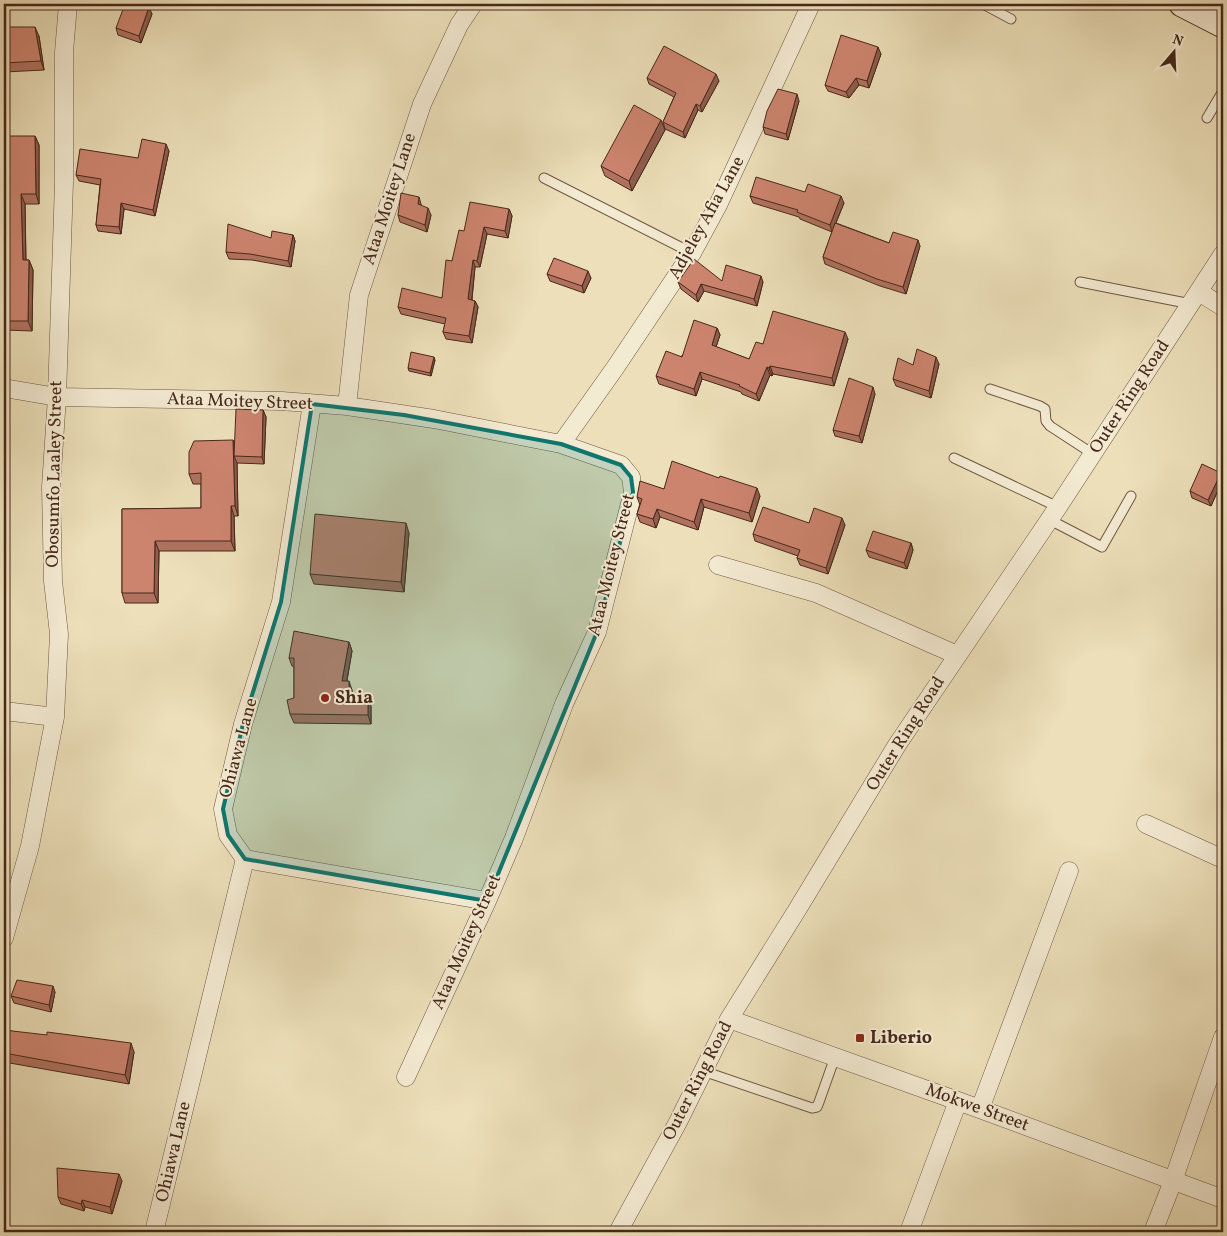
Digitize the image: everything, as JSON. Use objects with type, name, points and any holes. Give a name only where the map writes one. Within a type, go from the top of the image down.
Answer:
[{"type":"main road","points":[[1182,4],[1223,25]]},
{"type":"street","name":"Obosumfo Laaley Street","points":[[4,938],[30,846],[55,717],[59,634],[53,581],[51,487],[57,397],[64,182],[64,52],[68,4]]},
{"type":"street","name":"Ataa Moitey Lane","points":[[347,406],[359,295],[422,104],[458,25],[473,4]]},
{"type":"street","name":"Adjeley Afia Lane","points":[[562,444],[692,253],[718,205],[811,4]]},
{"type":"street","name":"Outer Ring Road","points":[[618,1232],[729,1019],[897,745],[1054,513],[1223,254]]},
{"type":"street","points":[[1195,298],[1223,307]]},
{"type":"street","name":"Ataa Moitey Street","points":[[4,388],[57,397],[282,401],[347,406],[434,419],[562,444],[621,464],[631,477],[633,492],[597,632],[564,704],[514,838],[487,901],[406,1076]]},
{"type":"street","name":"Ohiawa Lane","points":[[154,1232],[245,859],[228,835],[223,809],[243,724],[281,602],[312,404]]},
{"type":"street","points":[[718,565],[816,593],[957,655]]},
{"type":"street","points":[[4,711],[55,717]]},
{"type":"street","points":[[1146,824],[1223,859]]},
{"type":"street","points":[[245,859],[487,901]]},
{"type":"street","points":[[980,1109],[1069,871]]},
{"type":"street","name":"Mokwe Street","points":[[729,1019],[1223,1199]]},
{"type":"street","points":[[1152,1232],[1173,1181],[1223,1037]]},
{"type":"street","points":[[909,1232],[958,1101]]},
{"type":"lane","points":[[983,4],[1012,19]]},
{"type":"lane","points":[[1207,118],[1223,91]]},
{"type":"lane","points":[[544,178],[692,253]]},
{"type":"lane","points":[[1080,282],[1195,298]]},
{"type":"lane","points":[[990,389],[1045,409],[1046,421],[1050,426],[1093,454]]},
{"type":"lane","points":[[954,458],[1054,513],[1102,547],[1132,496]]},
{"type":"lane","points":[[703,1071],[812,1108],[817,1107],[835,1057]]},
{"type":"highlighted area","points":[[312,404],[404,415],[561,444],[621,465],[631,477],[633,492],[597,632],[487,901],[245,859],[228,835],[223,809],[243,724],[281,602]]},
{"type":"building","points":[[125,4],[140,4],[149,7],[139,36],[116,28]]},
{"type":"building","points":[[4,27],[35,27],[41,61],[4,63]]},
{"type":"building","points":[[841,35],[878,47],[867,81],[856,78],[846,92],[825,85]]},
{"type":"building","points":[[664,46],[716,74],[700,106],[696,104],[683,132],[663,122],[676,93],[647,78]]},
{"type":"building","points":[[778,89],[797,94],[786,134],[763,127],[767,111]]},
{"type":"building","points":[[634,105],[661,120],[629,181],[601,166]]},
{"type":"building","points":[[4,136],[35,136],[36,194],[21,194],[23,260],[29,260],[28,321],[4,321]]},
{"type":"building","points":[[142,139],[166,144],[153,210],[121,203],[119,227],[96,225],[101,179],[76,175],[80,149],[138,158]]},
{"type":"building","points":[[756,177],[805,192],[808,184],[841,196],[830,225],[797,212],[798,210],[750,196]]},
{"type":"building","points":[[401,193],[419,197],[418,204],[428,208],[425,225],[398,215]]},
{"type":"building","points":[[470,202],[509,209],[505,231],[484,227],[477,261],[473,260],[468,299],[475,301],[469,336],[443,332],[446,318],[398,307],[402,288],[442,298],[446,260],[452,261],[459,230],[464,231]]},
{"type":"building","points":[[835,223],[889,243],[893,232],[918,240],[903,287],[877,279],[823,257]]},
{"type":"building","points":[[228,224],[271,238],[272,231],[293,235],[288,261],[226,252]]},
{"type":"building","points":[[554,258],[588,271],[582,286],[547,274]]},
{"type":"building","points":[[694,259],[722,281],[726,265],[761,276],[754,299],[701,284],[696,295],[678,282]]},
{"type":"building","points":[[773,311],[845,332],[832,378],[770,366],[769,368],[767,367],[756,394],[740,385],[700,372],[694,389],[656,376],[666,351],[682,357],[694,320],[717,328],[712,345],[749,359],[756,342],[763,344]]},
{"type":"building","points":[[917,349],[936,357],[929,391],[893,379],[898,358],[913,365]]},
{"type":"building","points":[[411,352],[434,357],[430,373],[408,368]]},
{"type":"building","points":[[849,378],[873,387],[859,436],[833,430]]},
{"type":"building","points":[[236,409],[263,410],[262,457],[234,456]]},
{"type":"building","points":[[233,440],[235,506],[231,506],[231,541],[155,541],[154,593],[122,593],[122,509],[201,508],[201,473],[189,474],[189,452],[194,441]]},
{"type":"building","points":[[672,461],[719,478],[720,476],[757,488],[749,513],[701,499],[694,522],[657,509],[653,519],[637,514],[642,499],[637,497],[640,481],[664,489]]},
{"type":"building","points":[[1202,464],[1221,473],[1208,500],[1190,491]]},
{"type":"building","points":[[763,507],[809,523],[814,508],[842,518],[826,568],[797,558],[800,550],[753,534]]},
{"type":"building","points":[[315,514],[406,523],[401,582],[310,574]]},
{"type":"building","points":[[873,531],[911,543],[904,563],[866,550]]},
{"type":"building","points":[[294,631],[349,642],[342,681],[349,681],[349,697],[368,698],[368,715],[290,714],[287,700],[294,698],[294,658],[289,658]]},
{"type":"building","points":[[17,980],[53,986],[49,1005],[11,996]]},
{"type":"building","points":[[4,1030],[47,1035],[47,1032],[131,1043],[125,1075],[4,1053]]},
{"type":"building","points":[[57,1168],[119,1174],[110,1207],[82,1200],[81,1204],[58,1197]]},
{"type":"place","name":"Shia","points":[[325,698]]},
{"type":"place","name":"Liberio","points":[[860,1038]]}]
